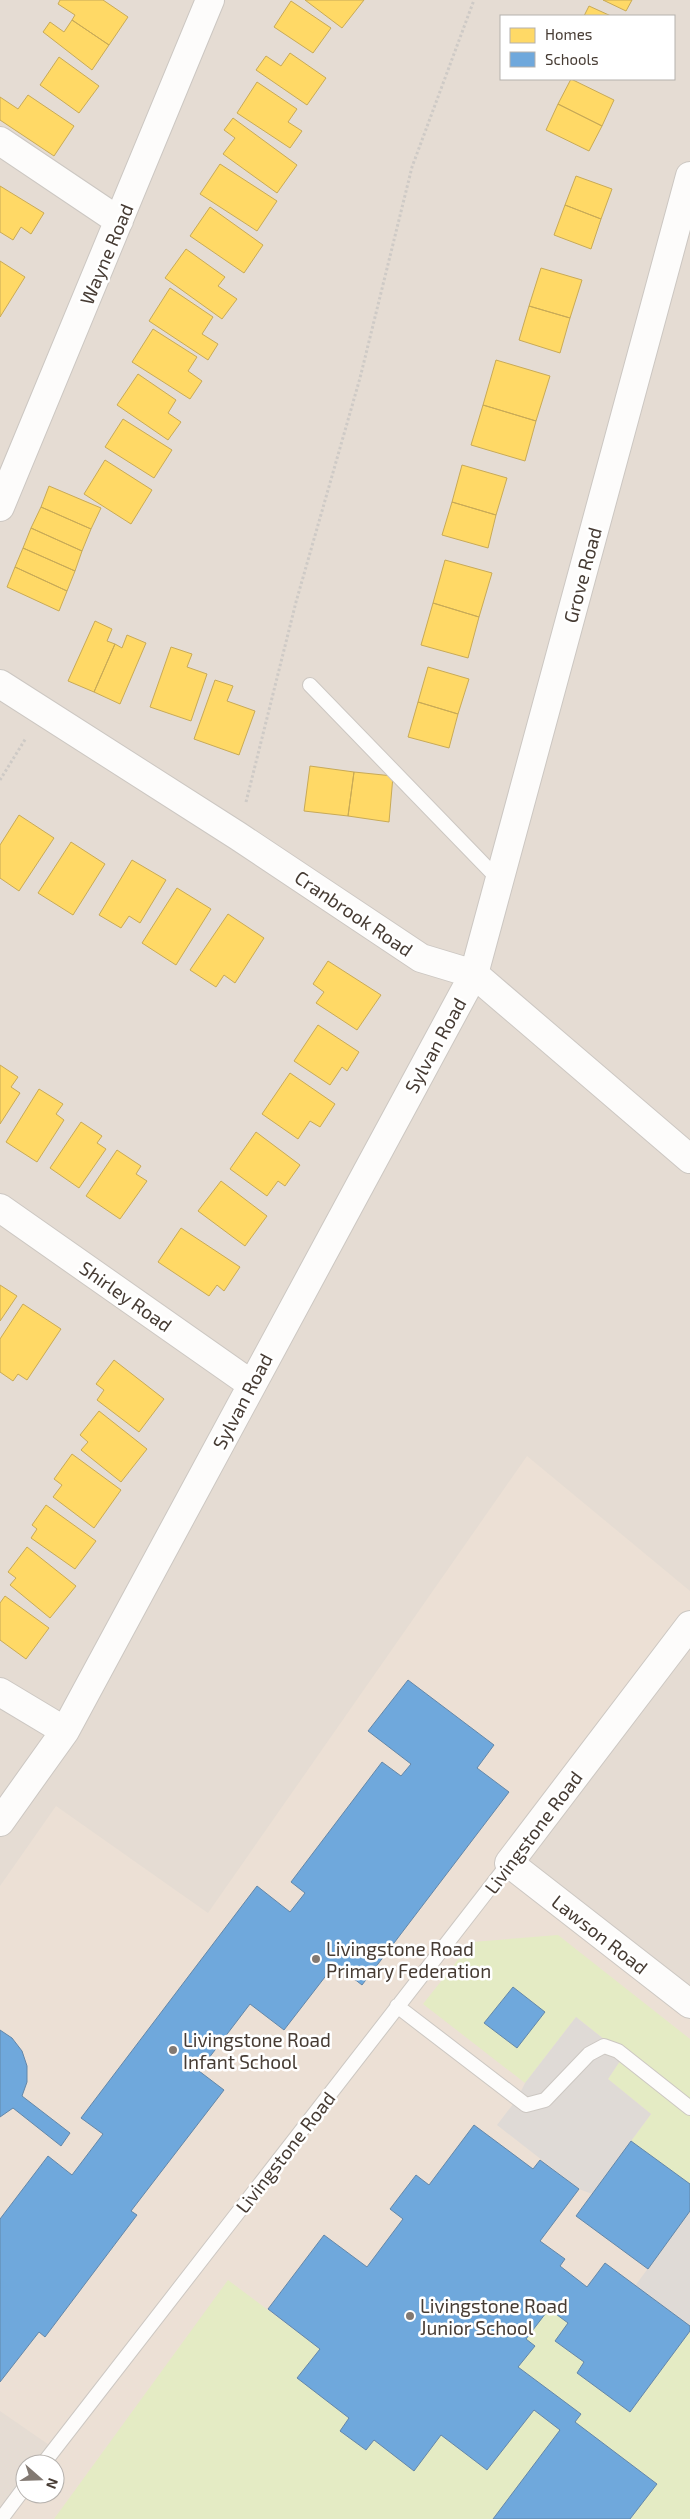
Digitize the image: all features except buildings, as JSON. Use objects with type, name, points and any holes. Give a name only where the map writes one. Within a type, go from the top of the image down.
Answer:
[{"type":"street","name":"Wayne Road","points":[[0,507],[210,0]]},
{"type":"street","points":[[0,142],[119,221]]},
{"type":"street","name":"Grove Road","points":[[474,974],[690,176]]},
{"type":"street","name":"Cranbrook Road","points":[[0,684],[238,836],[421,958],[474,974],[690,1159]]},
{"type":"street","name":"Sylvan Road","points":[[0,1822],[65,1731],[474,974]]},
{"type":"street","name":"Shirley Road","points":[[0,1208],[251,1384]]},
{"type":"street","name":"Livingstone Road","points":[[509,1863],[690,1626]]},
{"type":"street","points":[[0,1692],[65,1731]]},
{"type":"street","name":"Lawson Road","points":[[509,1863],[690,2004]]},
{"type":"lane","points":[[310,685],[499,880]]},
{"type":"lane","name":"Livingstone Road","points":[[51,2454],[509,1863]]},
{"type":"lane","points":[[397,2006],[526,2105],[545,2100],[589,2054],[604,2046],[618,2050],[690,2108]]},
{"type":"lane","points":[[0,2519],[15,2500]]},
{"type":"path","points":[[238,836],[296,602],[360,378],[412,166],[474,0]]},
{"type":"path","points":[[0,780],[42,711]]},
{"type":"shaded area","points":[[0,0],[690,0],[690,2519],[0,2519]]},
{"type":"shaded area","name":"Livingstone Road Primary Federation","points":[[527,1456],[690,1591],[690,1625],[509,1863],[690,2004],[690,2519],[1,2519],[15,2504],[65,2504],[65,2454],[51,2454],[55,2449],[0,2411],[0,1886],[56,1806],[208,1913]]},
{"type":"shaded area","points":[[576,2017],[624,2055],[608,2079],[651,2114],[592,2194],[579,2189],[497,2125],[517,2099],[525,2083]]},
{"type":"shaded area","points":[[690,2211],[690,2326],[635,2286]]},
{"type":"green space","points":[[558,1935],[690,2039],[690,2184],[631,2141],[651,2114],[608,2079],[624,2055],[576,2017],[525,2083],[423,2004],[472,1942]]},
{"type":"green space","points":[[228,2280],[320,2349],[297,2378],[349,2418],[340,2431],[366,2450],[374,2440],[414,2470],[441,2435],[487,2470],[534,2410],[560,2430],[493,2519],[54,2519]]},
{"type":"green space","points":[[549,2309],[568,2323],[555,2341],[584,2362],[577,2373],[630,2412],[690,2331],[690,2519],[630,2519],[656,2483],[575,2422],[581,2414],[518,2367],[534,2346],[526,2339]]},
{"type":"place","name":"Livingstone Road Primary Federation","points":[[316,1959]]},
{"type":"place","name":"Livingstone Road Infant School","points":[[173,2050]]},
{"type":"place","name":"Livingstone Road Junior School","points":[[410,2316]]}]
